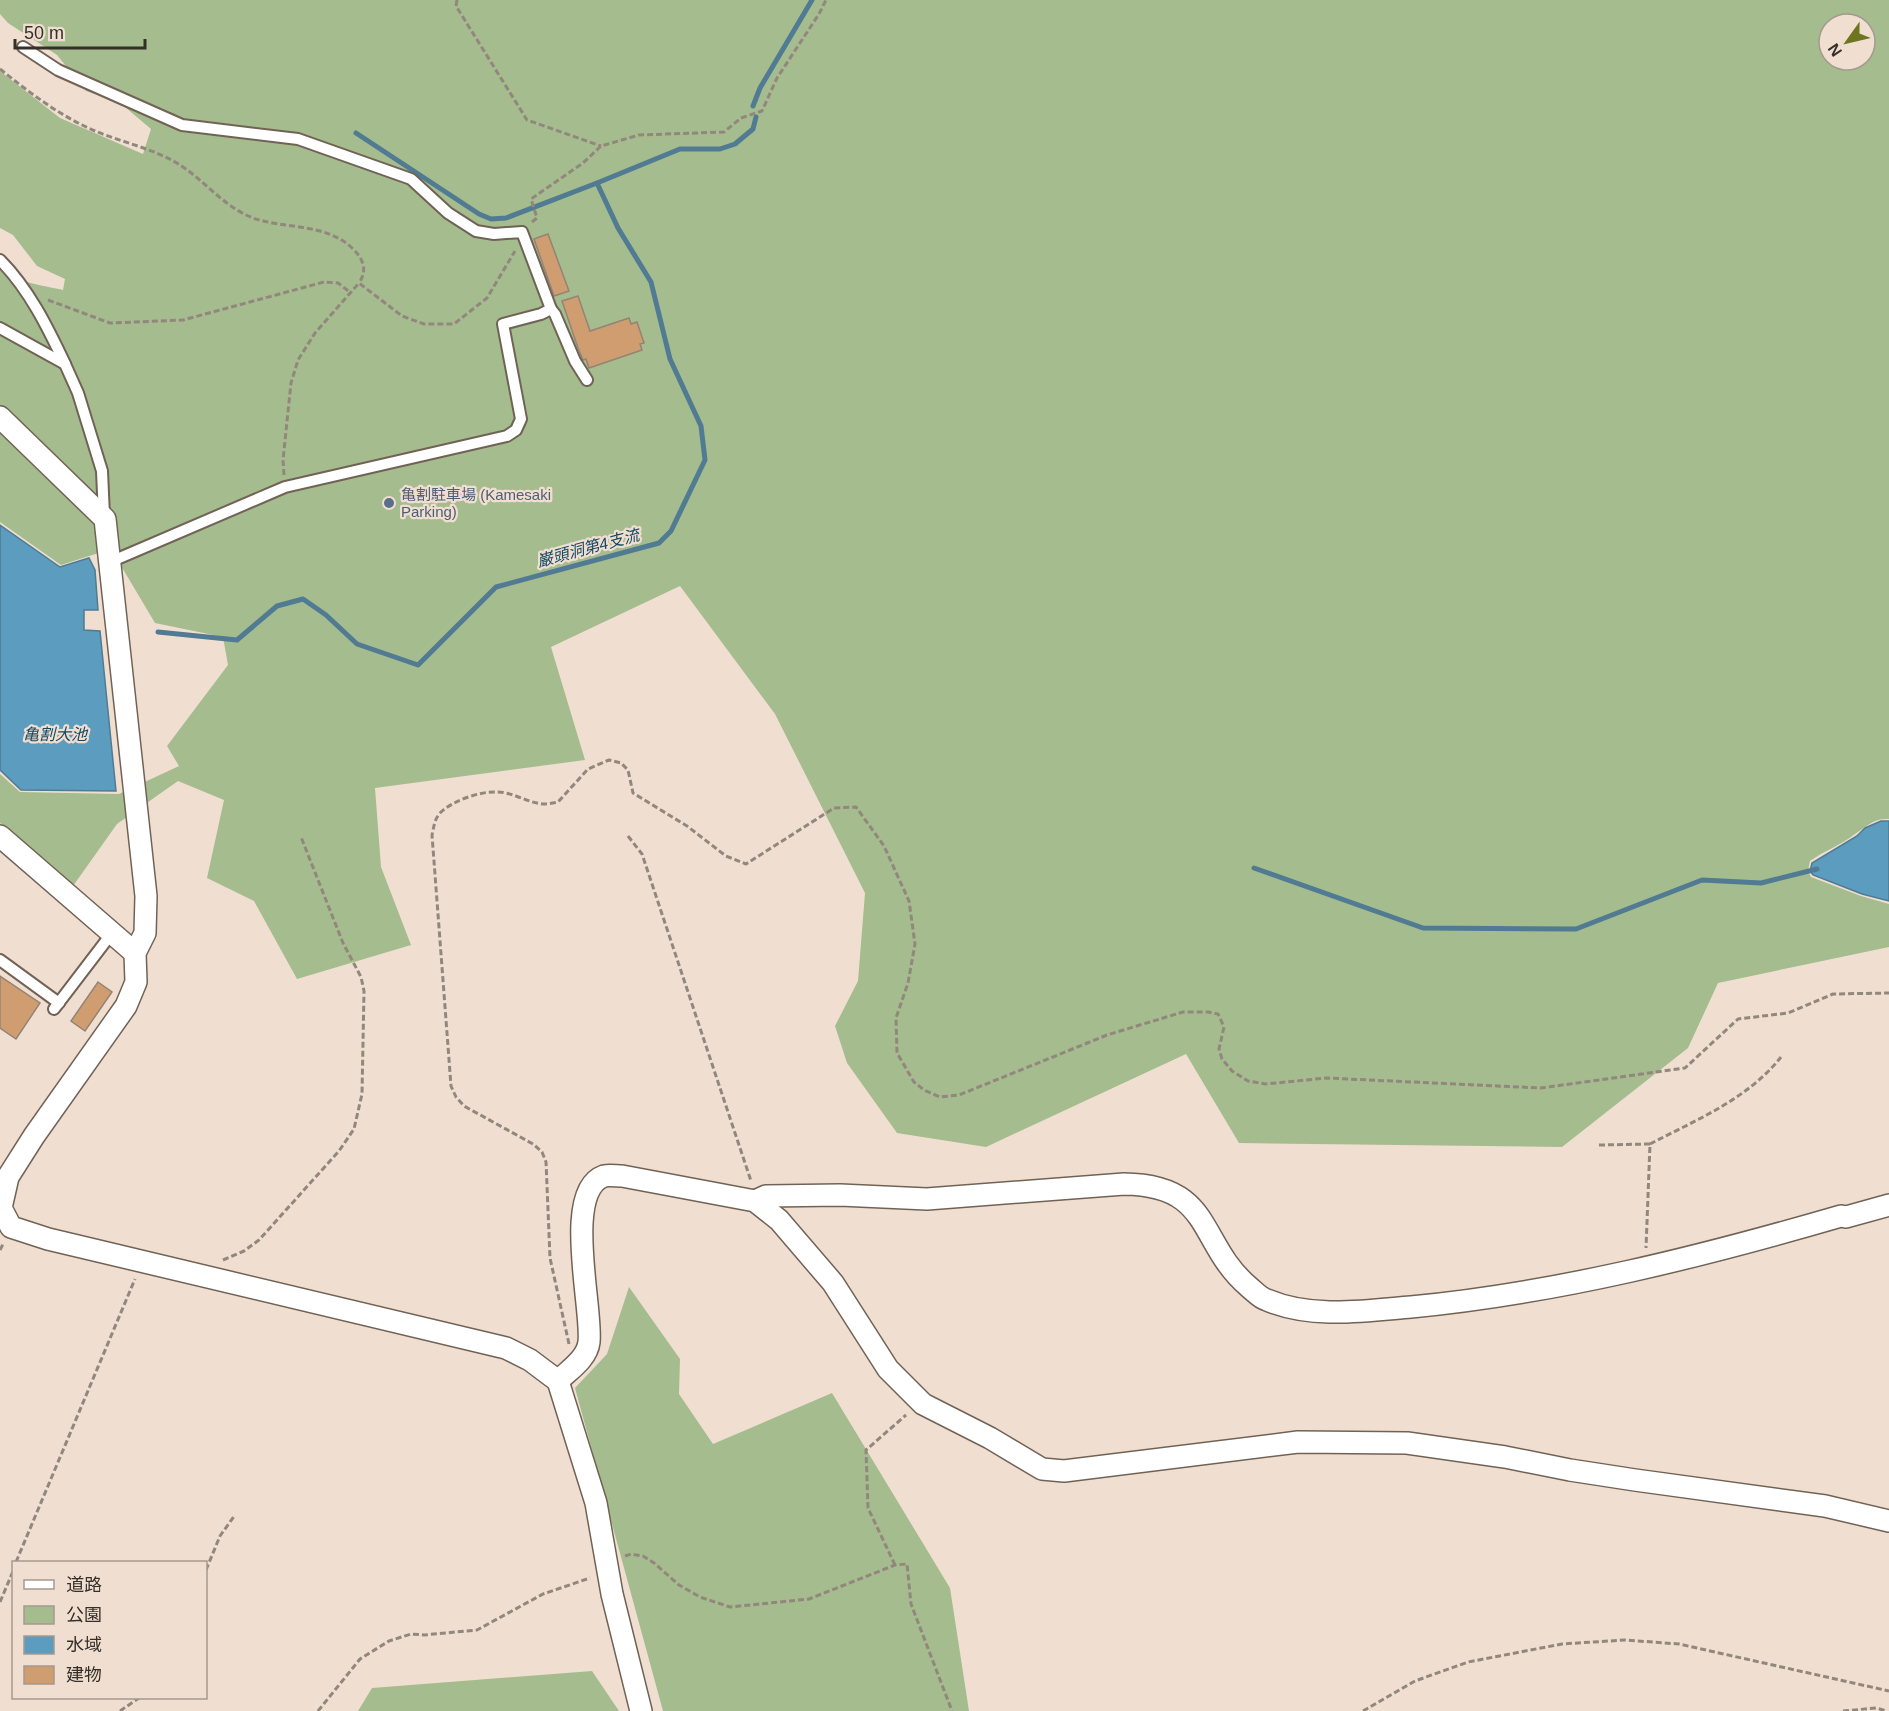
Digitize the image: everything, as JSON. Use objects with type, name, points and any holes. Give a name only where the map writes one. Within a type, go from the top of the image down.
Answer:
[{"type":"street","points":[[0,417],[105,519],[146,896],[145,933],[135,953],[136,982],[126,1006],[13,1169],[8,1178],[1,1208],[11,1227],[48,1239],[506,1348],[530,1360],[558,1381],[596,1503],[612,1594],[641,1711]]},
{"type":"street","points":[[0,837],[135,953]]},
{"type":"street","points":[[558,1381],[584,1357],[589,1344],[582,1260],[584,1198],[594,1183],[604,1176],[622,1176],[755,1201],[779,1220],[833,1283],[888,1369],[923,1404],[990,1438],[1042,1469],[1064,1471],[1298,1442],[1407,1443],[1505,1456],[1570,1470],[1635,1480],[1825,1506],[1889,1521]]},
{"type":"street","points":[[755,1201],[766,1196],[840,1195],[927,1199],[1145,1184],[1168,1190],[1190,1204],[1237,1277],[1264,1299],[1293,1310],[1349,1313],[1460,1302],[1562,1287],[1764,1239],[1841,1216],[1846,1217],[1889,1205]]},
{"type":"lane","points":[[22,47],[58,70],[182,125],[298,139],[411,179],[448,213],[477,231],[494,234],[522,232],[551,309],[575,362],[587,380]]},
{"type":"lane","points":[[0,260],[14,274],[53,337],[78,393],[102,471],[105,519]]},
{"type":"lane","points":[[110,562],[285,487],[507,436],[516,430],[521,419],[503,324],[542,314],[551,309]]},
{"type":"lane","points":[[0,328],[65,364]]},
{"type":"lane","points":[[0,960],[56,1006],[112,933]]},
{"type":"path","points":[[457,0],[456,6],[527,120],[602,146]]},
{"type":"path","points":[[536,214],[531,199],[583,163],[602,146],[639,135],[724,132],[741,118],[762,111],[777,78],[826,0]]},
{"type":"path","points":[[0,69],[53,108],[87,127],[178,164],[223,200],[254,218],[322,232],[351,247],[364,265],[364,276],[315,333],[298,360],[291,383],[284,449],[285,487]]},
{"type":"path","points":[[359,283],[402,316],[424,324],[454,324],[487,298],[524,237]]},
{"type":"path","points":[[32,302],[46,300],[110,323],[183,320],[324,282],[338,283],[351,293]]},
{"type":"path","points":[[573,1366],[550,1258],[546,1162],[542,1152],[533,1144],[464,1106],[456,1097],[451,1086],[432,835],[435,820],[441,812],[453,804],[484,793],[496,792],[543,804],[558,802],[588,769],[609,760],[621,763],[628,770],[633,793],[687,826],[726,856],[746,864],[834,808],[856,807],[884,846],[909,901],[915,944],[908,983],[896,1018],[897,1053],[914,1082],[924,1090],[940,1097],[959,1095],[1107,1035],[1183,1012],[1218,1014],[1224,1027],[1219,1049],[1222,1059],[1232,1071],[1248,1081],[1266,1084],[1326,1078],[1541,1088],[1685,1068],[1738,1019],[1788,1012],[1833,994],[1889,993]]},
{"type":"path","points":[[628,836],[642,854],[748,1169],[755,1201]]},
{"type":"path","points":[[199,1274],[244,1251],[259,1240],[339,1151],[354,1129],[358,1118],[362,1094],[364,991],[361,977],[343,943],[301,837]]},
{"type":"path","points":[[1599,1146],[1650,1144],[1722,1107],[1771,1070],[1781,1057]]},
{"type":"path","points":[[1645,1267],[1650,1144]]},
{"type":"path","points":[[17,1561],[142,1261]]},
{"type":"path","points":[[895,1565],[888,1546],[868,1508],[866,1450],[899,1419],[923,1404]]},
{"type":"path","points":[[207,1567],[220,1536],[235,1515]]},
{"type":"path","points":[[318,1711],[360,1659],[389,1641],[411,1634],[477,1630],[543,1594],[589,1579],[606,1562],[630,1554],[643,1556],[679,1585],[700,1597],[730,1607],[809,1599],[895,1565],[907,1564],[911,1604],[952,1711]]},
{"type":"path","points":[[0,1602],[12,1574]]},
{"type":"path","points":[[1363,1711],[1416,1681],[1468,1662],[1562,1644],[1625,1640],[1679,1644],[1889,1691]]},
{"type":"path","points":[[120,1711],[138,1699]]},
{"type":"path","points":[[1843,1711],[1876,1708],[1887,1711]]},
{"type":"green space","points":[[0,0],[1889,0],[1889,819],[1871,823],[1815,857],[1810,861],[1808,871],[1811,877],[1889,904],[1889,947],[1718,983],[1688,1048],[1562,1147],[1239,1143],[1186,1054],[986,1147],[897,1133],[847,1063],[835,1026],[858,981],[865,893],[775,714],[680,586],[551,647],[585,760],[375,788],[381,867],[411,945],[297,979],[254,901],[207,878],[224,800],[178,781],[117,824],[73,886],[0,823],[0,774],[20,792],[119,794],[179,766],[167,746],[228,665],[223,637],[155,623],[111,549],[61,565],[0,522],[0,267],[21,280],[63,290],[65,279],[37,266],[13,235],[0,228],[0,71],[60,118],[143,154],[151,129],[119,102],[86,91],[57,55],[8,23],[0,14]]},
{"type":"green space","points":[[629,1287],[680,1359],[679,1394],[713,1444],[832,1393],[950,1588],[969,1711],[663,1711],[575,1388],[607,1354]]},
{"type":"green space","points":[[592,1671],[619,1711],[358,1711],[372,1688]]},
{"type":"water","name":"亀割大池","points":[[0,525],[60,567],[89,558],[95,570],[98,610],[84,610],[84,630],[100,631],[116,791],[21,790],[0,770]]},
{"type":"water","points":[[1881,821],[1889,821],[1889,901],[1862,894],[1813,875],[1810,871],[1812,863],[1857,836],[1865,828]]},
{"type":"building","points":[[548,234],[569,291],[554,296],[534,239]]},
{"type":"building","points":[[578,296],[590,331],[629,318],[631,324],[637,322],[644,343],[640,344],[642,350],[589,368],[578,348],[562,301]]},
{"type":"building","points":[[0,976],[40,1003],[16,1039],[0,1028]]},
{"type":"building","points":[[98,982],[112,992],[85,1031],[71,1021]]},
{"type":"waterway","name":"巌頭洞第4支流","points":[[753,106],[760,88],[812,0]]},
{"type":"waterway","name":"巌頭洞第4支流","points":[[158,632],[237,640],[277,606],[303,599],[326,615],[357,644],[418,665],[496,587],[659,543],[671,531],[705,460],[701,426],[670,359],[651,282],[618,228],[597,183],[680,149],[720,149],[735,144],[753,129],[756,117]]},
{"type":"waterway","points":[[356,133],[479,214],[491,219],[506,218],[597,183]]},
{"type":"waterway","points":[[1254,868],[1423,928],[1576,929],[1702,880],[1761,883],[1817,869]]},
{"type":"place","name":"亀割駐車場 (Kamesaki Parking)","points":[[389,503]]}]
